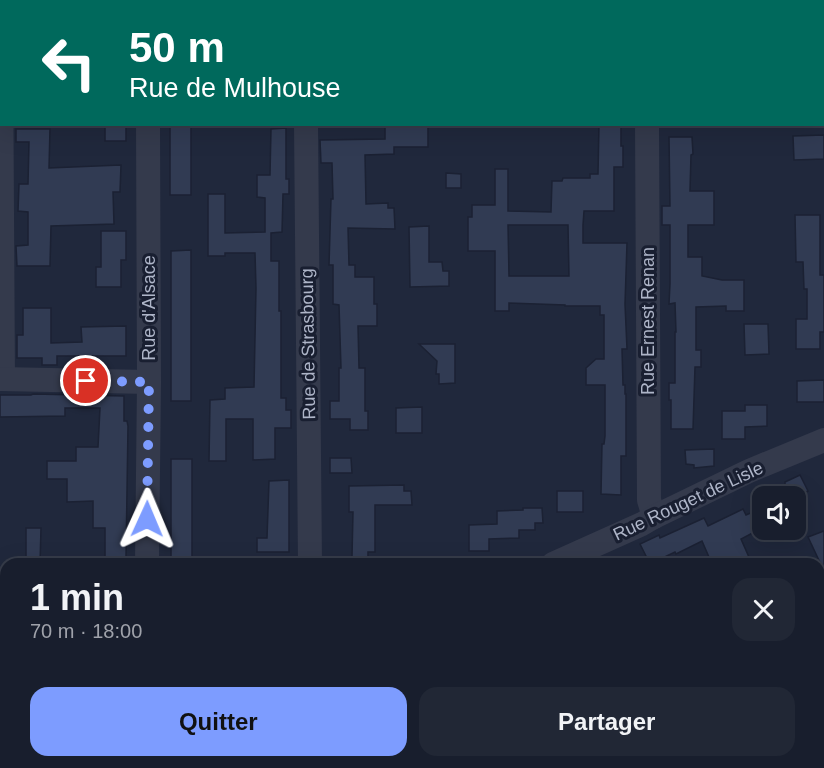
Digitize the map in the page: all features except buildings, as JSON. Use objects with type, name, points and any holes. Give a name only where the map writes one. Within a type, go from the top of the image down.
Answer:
[{"type":"street","points":[[1,126],[1,379],[149,382]]},
{"type":"street","name":"Rue d'Alsace","points":[[147,558],[148,126]]},
{"type":"street","name":"Rue de Strasbourg","points":[[306,126],[310,558]]},
{"type":"street","name":"Rue Ernest Renan","points":[[647,126],[649,501],[654,517]]},
{"type":"street","name":"Rue Rouget de Lisle","points":[[566,558],[642,524],[749,471],[824,440]]},
{"type":"route","points":[[86,381],[149,382],[147,519]]}]
